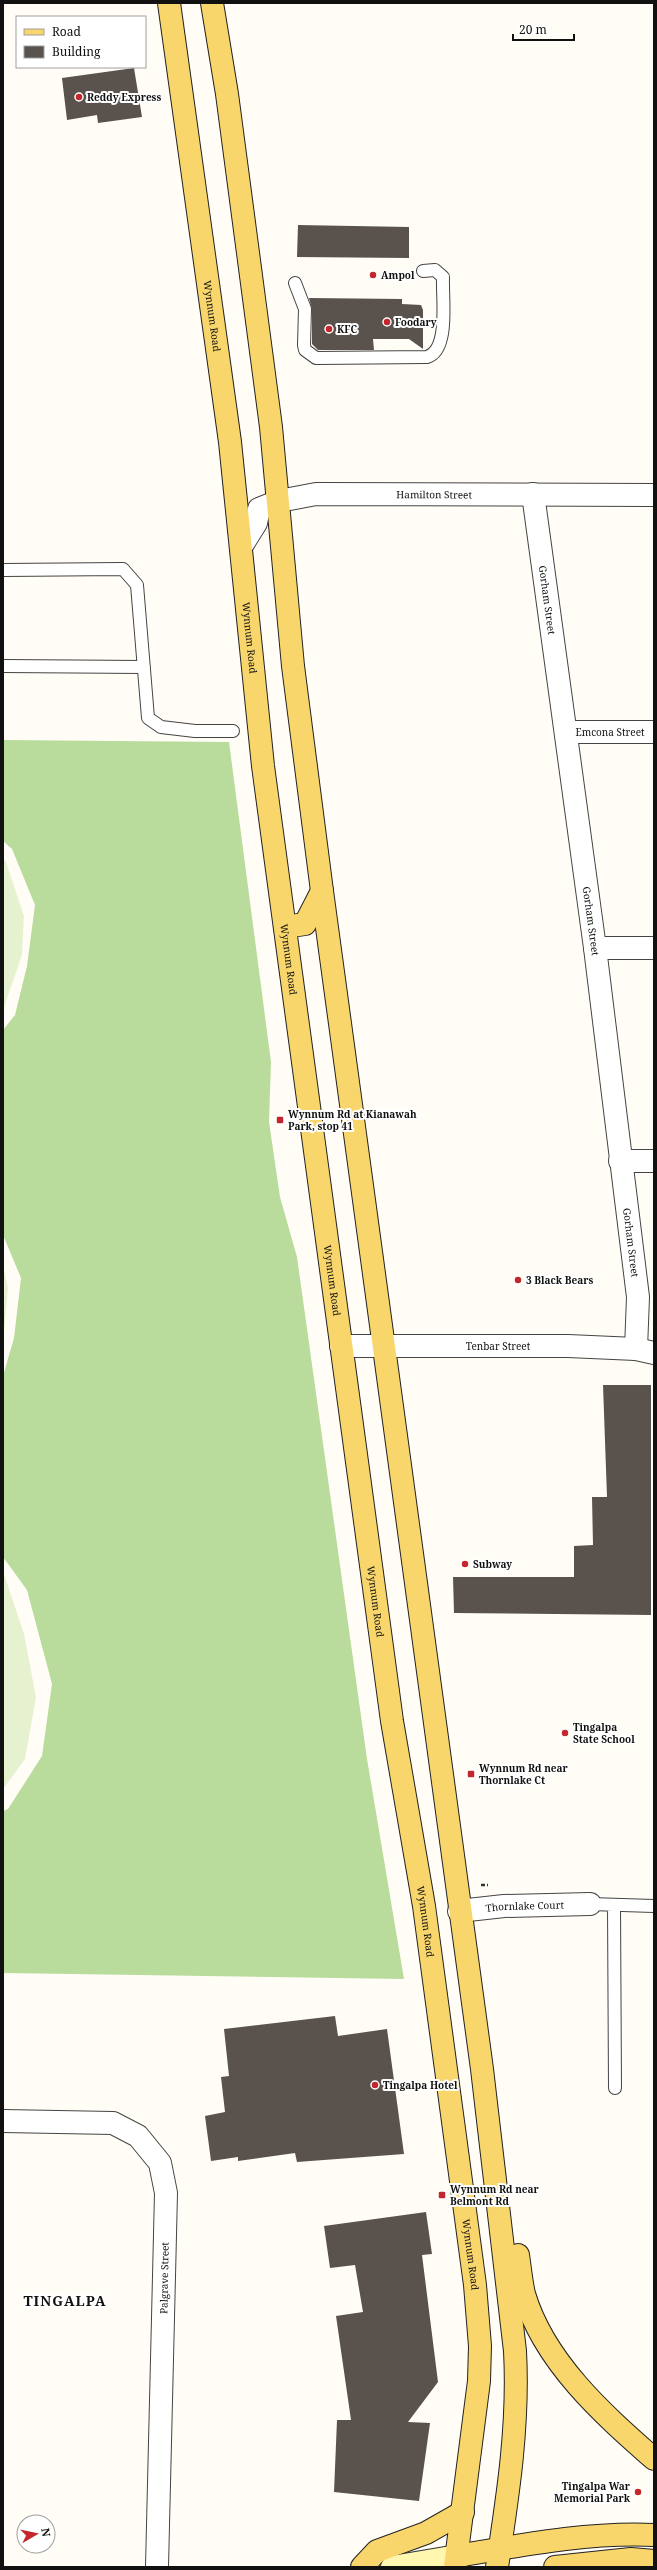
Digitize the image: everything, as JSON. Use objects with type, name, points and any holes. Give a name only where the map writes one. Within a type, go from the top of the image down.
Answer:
[{"type":"main road","name":"Wynnum Road","points":[[169,3],[227,419],[241,547],[253,688],[392,1721],[426,1921],[478,2320],[479,2381],[456,2561]]},
{"type":"main road","points":[[212,3],[227,94],[279,501],[293,666],[322,891],[385,1346],[459,1911],[492,2149],[517,2382],[514,2446],[498,2558]]},
{"type":"main road","points":[[285,927],[305,924],[322,891]]},
{"type":"main road","points":[[492,2149],[511,2215],[524,2293],[537,2324],[567,2372],[585,2394],[654,2459]]},
{"type":"main road","points":[[362,2567],[377,2551],[426,2533],[463,2512]]},
{"type":"main road","points":[[392,2567],[498,2558],[605,2535],[654,2535]]},
{"type":"main road","points":[[555,2567],[631,2560],[654,2561]]},
{"type":"street","name":"Hamilton Street","points":[[241,547],[256,523],[259,509],[279,501],[332,493],[654,495]]},
{"type":"street","name":"Gorham Street","points":[[533,494],[595,948],[620,1161],[645,1350]]},
{"type":"street","name":"Emcona Street","points":[[566,732],[654,732]]},
{"type":"street","points":[[595,948],[654,948]]},
{"type":"street","points":[[620,1161],[654,1161]]},
{"type":"street","name":"Tenbar Street","points":[[341,1346],[645,1350]]},
{"type":"street","name":"Thornlake Court","points":[[459,1911],[504,1906],[590,1904]]},
{"type":"street","name":"Palgrave Street","points":[[3,2121],[113,2123],[138,2136],[160,2162],[166,2193],[157,2567]]},
{"type":"lane","points":[[295,283],[305,308],[304,345],[312,356],[316,358],[423,357],[434,354],[442,342],[443,277],[435,270],[423,271]]},
{"type":"lane","points":[[3,570],[123,569],[137,585],[148,718],[161,727],[195,731],[233,731]]},
{"type":"lane","points":[[3,666],[144,667]]},
{"type":"lane","points":[[590,1904],[654,1906]]},
{"type":"lane","points":[[614,1905],[614,2088]]},
{"type":"green space","points":[[3,740],[229,742],[271,1062],[269,1122],[280,1197],[297,1257],[367,1759],[404,1979],[3,1973],[3,1811],[8,1809],[42,1756],[52,1684],[27,1590],[3,1557],[3,1376],[14,1338],[21,1278],[3,1235],[3,1030],[15,1015],[27,966],[35,905],[12,849],[3,841]]},
{"type":"green space","points":[[3,858],[6,862],[24,916],[22,955],[3,1010]]},
{"type":"green space","points":[[3,1265],[8,1288],[3,1342]]},
{"type":"green space","points":[[3,1571],[24,1634],[36,1697],[25,1759],[3,1789]]},
{"type":"building","points":[[134,68],[142,117],[98,123],[97,115],[67,120],[62,78]]},
{"type":"building","points":[[298,225],[409,227],[409,258],[297,257]]},
{"type":"building","points":[[309,298],[402,299],[402,304],[421,305],[423,310],[423,349],[409,339],[373,339],[374,350],[318,350],[312,344],[312,309]]},
{"type":"building","points":[[603,1385],[651,1385],[651,1615],[454,1613],[453,1577],[574,1577],[574,1546],[593,1545],[592,1497],[607,1497]]},
{"type":"building","points":[[335,2016],[338,2036],[387,2029],[404,2154],[297,2162],[295,2153],[238,2161],[238,2157],[211,2161],[205,2116],[225,2112],[221,2077],[229,2076],[224,2029]]},
{"type":"building","points":[[426,2212],[432,2254],[422,2255],[438,2382],[408,2422],[430,2423],[419,2501],[334,2492],[337,2420],[351,2420],[336,2316],[363,2312],[355,2265],[330,2268],[324,2226]]},
{"type":"place","name":"Reddy Express","points":[[79,97]]},
{"type":"place","name":"Ampol","points":[[373,275]]},
{"type":"place","name":"Foodary","points":[[387,322]]},
{"type":"place","name":"KFC","points":[[329,329]]},
{"type":"place","name":"Wynnum Rd at Kianawah Park, stop 41","points":[[280,1120]]},
{"type":"place","name":"3 Black Bears","points":[[518,1280]]},
{"type":"place","name":"Subway","points":[[465,1564]]},
{"type":"place","name":"Tingalpa State School","points":[[565,1733]]},
{"type":"place","name":"Wynnum Rd near Thornlake Ct","points":[[471,1774]]},
{"type":"place","name":"Tingalpa Hotel","points":[[375,2085]]},
{"type":"place","name":"Wynnum Rd near Belmont Rd","points":[[442,2195]]},
{"type":"place","name":"Tingalpa War Memorial Park","points":[[638,2492]]},
{"type":"district","name":"TINGALPA","points":[[65,2301]]}]
